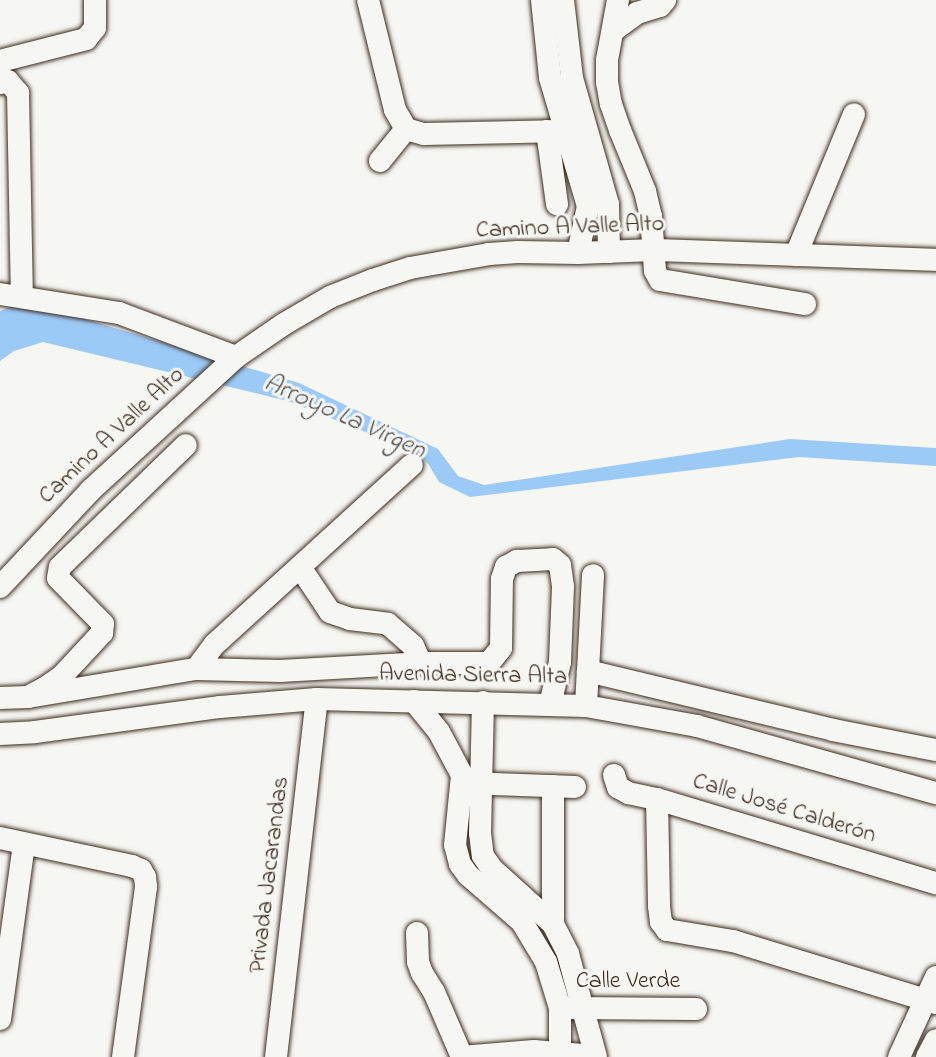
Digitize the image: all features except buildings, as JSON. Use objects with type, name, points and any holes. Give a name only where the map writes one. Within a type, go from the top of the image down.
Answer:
[{"type":"street","points":[[0,61],[86,39],[94,28],[95,0]]},
{"type":"street","points":[[368,0],[395,110],[406,129],[424,134],[566,130]]},
{"type":"street","points":[[542,0],[550,78],[566,130],[598,205],[609,252]]},
{"type":"street","points":[[557,204],[566,130],[567,51],[563,0]]},
{"type":"street","points":[[618,0],[607,60],[611,104],[645,191],[654,250],[654,271],[660,280],[805,304]]},
{"type":"street","points":[[614,30],[637,13],[660,6],[665,0]]},
{"type":"street","points":[[0,83],[8,81],[18,93],[11,295],[119,313],[234,359]]},
{"type":"street","points":[[796,255],[854,114]]},
{"type":"street","points":[[380,161],[406,129]]},
{"type":"street","points":[[578,253],[598,205]]},
{"type":"street","name":"Camino A Valle Alto","points":[[0,587],[91,490],[234,359],[284,324],[330,297],[373,280],[410,268],[489,254],[654,250],[936,260]]},
{"type":"street","points":[[28,697],[62,676],[104,628],[103,624],[58,578],[60,567],[186,445]]},
{"type":"street","points":[[196,669],[215,644],[412,465]]},
{"type":"street","points":[[0,698],[28,697],[196,669],[280,671],[421,663],[489,663],[501,648],[503,572],[506,567],[517,561],[553,559],[560,566],[563,587],[560,662],[549,705]]},
{"type":"street","points":[[300,567],[330,612],[350,619],[388,624],[413,646],[421,663]]},
{"type":"street","points":[[586,706],[593,575]]},
{"type":"street","points":[[588,671],[833,730],[936,750]]},
{"type":"street","name":"Avenida Sierra Alta","points":[[0,734],[35,732],[220,707],[317,699],[586,706],[697,726],[936,793]]},
{"type":"street","name":"Privada Jacarandas","points":[[276,1057],[317,699]]},
{"type":"street","points":[[414,701],[472,783],[564,786],[553,924]]},
{"type":"street","points":[[483,702],[472,783],[486,877],[534,939],[546,962],[560,1008],[560,1052]]},
{"type":"street","name":"Calle José Calderón","points":[[616,781],[628,794],[657,800],[936,883]]},
{"type":"street","points":[[657,800],[659,906],[661,922],[667,930],[733,941],[931,1001]]},
{"type":"street","points":[[0,838],[15,856],[0,1019]]},
{"type":"street","points":[[15,856],[132,866],[141,870],[145,877],[146,887],[123,1057]]},
{"type":"street","points":[[417,933],[418,962],[461,1057],[534,1051],[595,1057],[568,954],[553,924],[486,877]]},
{"type":"street","points":[[899,1057],[931,1001],[936,977]]},
{"type":"street","name":"Calle Verde","points":[[560,1008],[696,1009]]},
{"type":"street","points":[[927,1057],[936,1040]]},
{"type":"water","name":"Arroyo La Virgen","points":[[13,306],[41,306],[299,383],[438,449],[458,476],[484,485],[790,439],[936,448],[936,466],[799,457],[470,497],[439,482],[429,465],[418,453],[288,401],[43,342],[14,351],[0,361],[0,311]]}]
